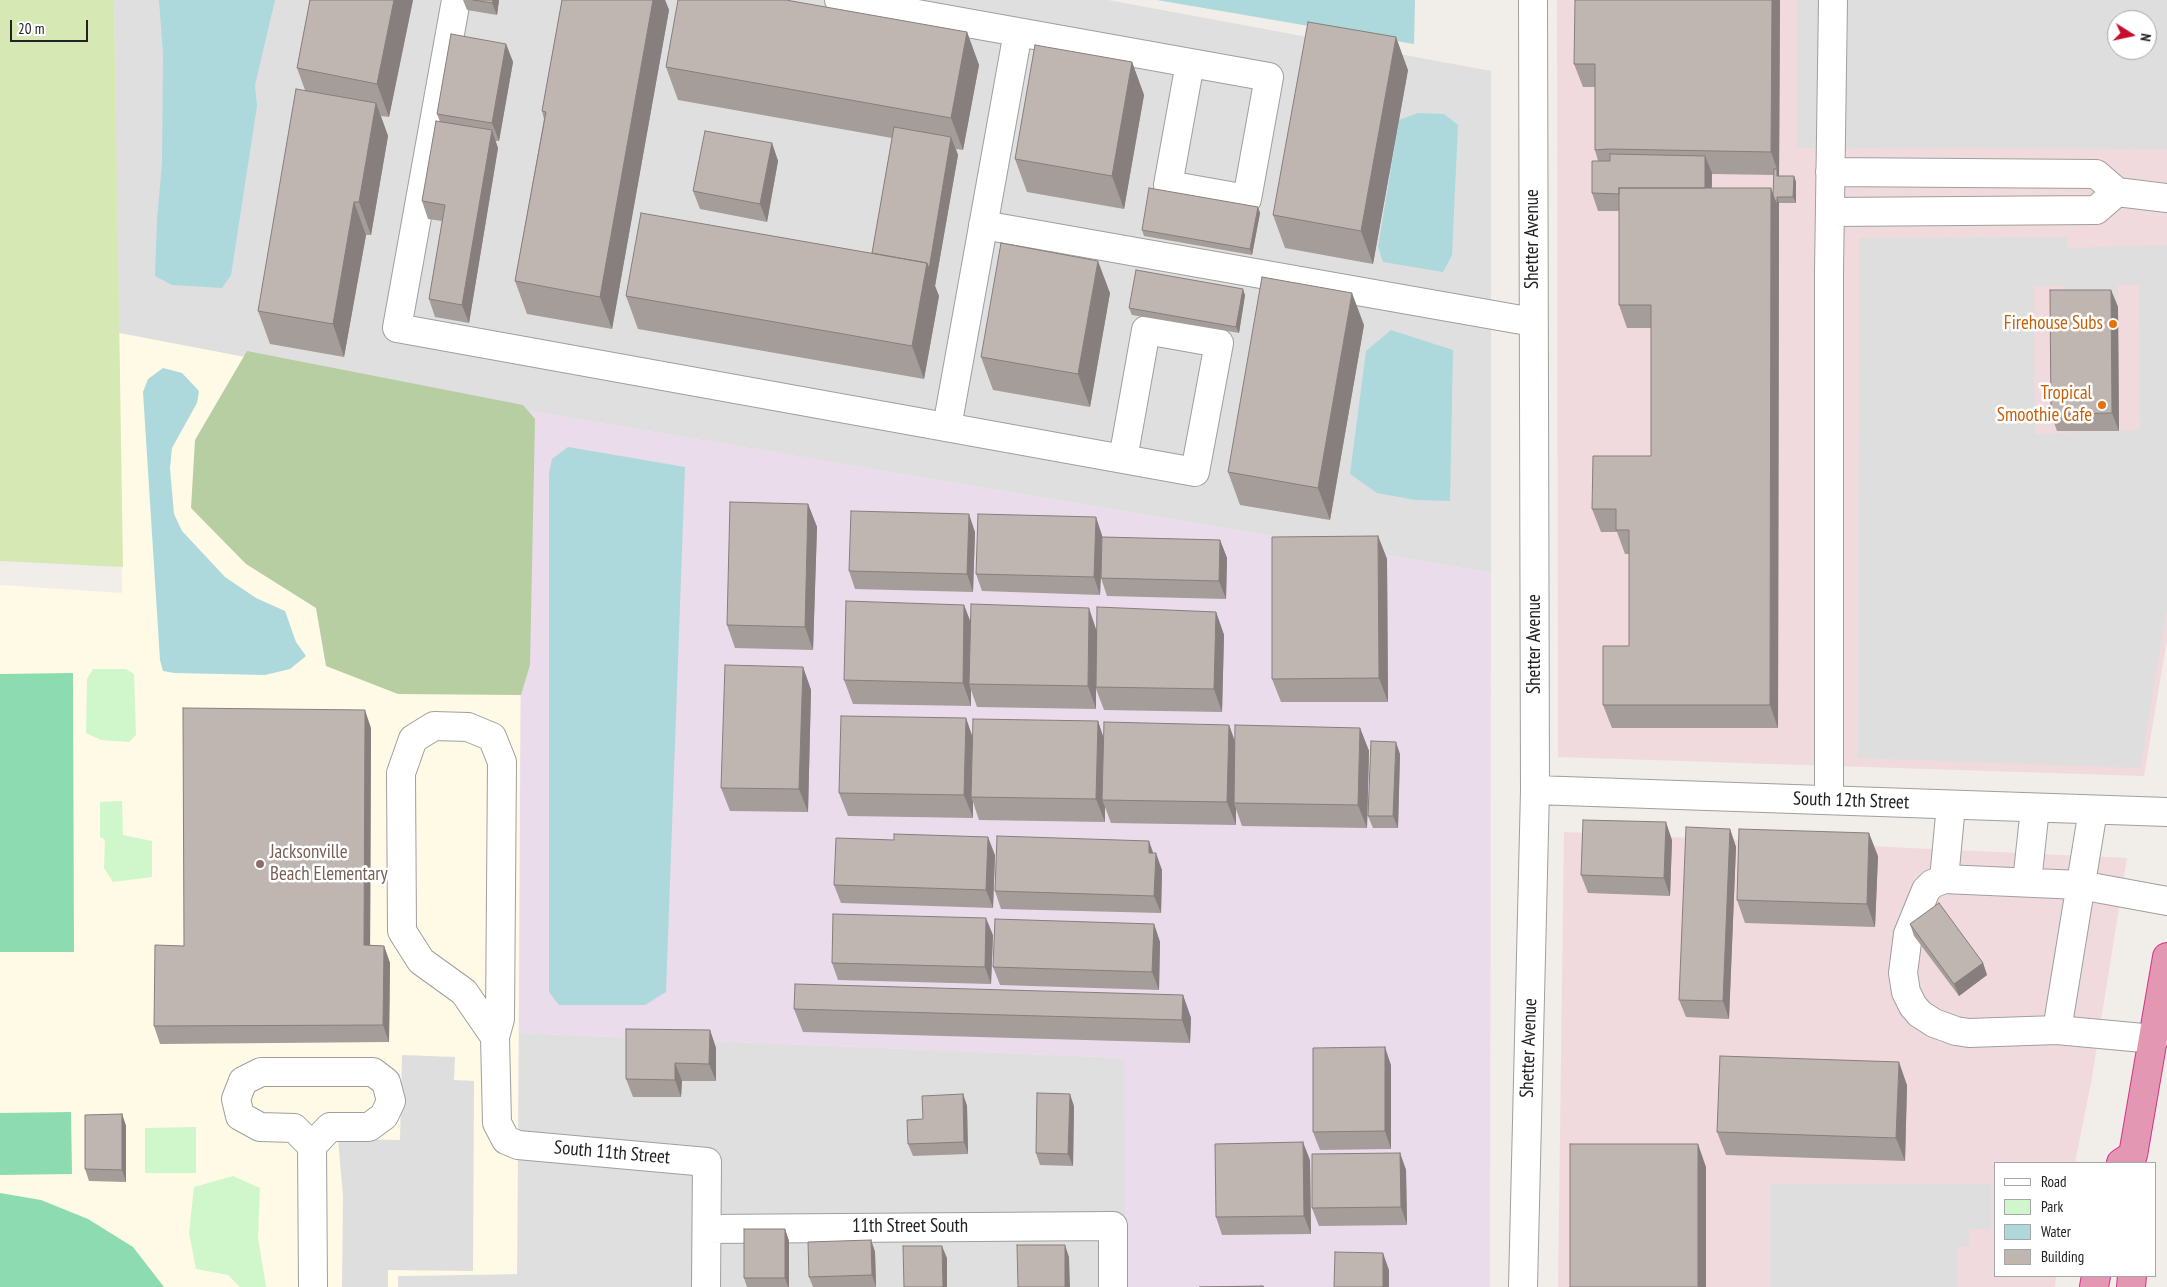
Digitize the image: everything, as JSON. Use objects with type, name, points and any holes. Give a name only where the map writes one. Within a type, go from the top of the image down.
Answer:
[{"type":"highway","points":[[2131,1161],[2157,1054],[2167,957]]},
{"type":"street","points":[[456,0],[397,328],[1195,472],[1219,343],[1146,330],[1123,459]]},
{"type":"street","points":[[839,0],[1269,77],[1247,199],[1168,185],[1190,64]]},
{"type":"street","name":"Shetter Avenue","points":[[1523,1287],[1535,790],[1532,0]]},
{"type":"street","points":[[1829,800],[1830,172],[1833,0]]},
{"type":"street","points":[[947,427],[1018,32]]},
{"type":"street","points":[[1830,172],[2096,174],[2117,192],[2167,198]]},
{"type":"street","points":[[1830,212],[2096,210],[2117,192]]},
{"type":"street","points":[[983,226],[1533,322]]},
{"type":"street","points":[[434,726],[468,727],[492,737],[502,762],[500,1019],[495,1037],[464,992],[421,961],[402,931],[401,773],[413,740],[434,726]]},
{"type":"street","name":"South 12th Street","points":[[1535,790],[2167,812]]},
{"type":"street","points":[[1944,879],[1951,805]]},
{"type":"street","points":[[2027,882],[2035,808]]},
{"type":"street","points":[[2057,1030],[2092,810]]},
{"type":"street","points":[[2157,1054],[2057,1030],[1956,1032],[1934,1023],[1920,1014],[1913,1006],[1906,992],[1903,973],[1908,934],[1926,890],[1932,884],[1944,879],[2080,885],[2167,901]]},
{"type":"street","name":"South 11th Street","points":[[495,1037],[497,1123],[506,1140],[518,1145],[707,1162],[707,1229]]},
{"type":"street","points":[[312,1146],[294,1128],[260,1127],[240,1116],[236,1099],[243,1081],[261,1072],[373,1072],[386,1082],[391,1101],[384,1116],[369,1127],[330,1126],[312,1146],[314,1287]]},
{"type":"street","name":"11th Street South","points":[[707,1229],[1113,1226],[1114,1287]]},
{"type":"street","points":[[706,1287],[707,1229]]},
{"type":"shaded area","points":[[114,0],[1108,0],[1491,71],[1491,573],[522,410],[119,333]]},
{"type":"shaded area","points":[[1557,0],[2167,0],[2167,640],[2144,776],[1558,757]]},
{"type":"shaded area","points":[[1797,0],[2167,0],[2167,149],[1797,148]]},
{"type":"shaded area","points":[[2068,237],[2067,248],[2167,245],[2167,610],[2140,768],[1858,758],[1859,238]],"holes":[[[2118,285],[2139,285],[2140,430],[2035,434],[2034,286],[2063,286],[2063,304],[2118,303]]]},
{"type":"shaded area","name":"Jacksonville Beach Elementary","points":[[119,333],[522,410],[517,1274],[398,1276],[398,1287],[0,1287],[0,585],[122,593]]},
{"type":"shaded area","points":[[522,410],[1491,573],[1490,1287],[1126,1287],[1124,1058],[519,1033]]},
{"type":"shaded area","points":[[1564,832],[2127,858],[2091,1083],[2075,1162],[1994,1162],[1994,1277],[2056,1277],[2055,1287],[1558,1287]]},
{"type":"shaded area","points":[[519,1033],[1125,1058],[1126,1287],[398,1287],[398,1276],[517,1274]]},
{"type":"shaded area","points":[[402,1055],[455,1057],[454,1080],[474,1081],[473,1271],[388,1270],[388,1287],[342,1287],[343,1196],[338,1139],[400,1140]]},
{"type":"shaded area","points":[[1770,1184],[1991,1184],[1991,1229],[1969,1229],[1969,1247],[1958,1247],[1958,1287],[1770,1287]]},
{"type":"green space","points":[[0,0],[114,0],[123,567],[0,561]]},
{"type":"green space","points":[[247,351],[523,405],[535,419],[530,665],[521,695],[398,694],[326,666],[316,608],[246,564],[191,508],[195,440]]},
{"type":"green space","points":[[93,669],[126,669],[134,674],[136,735],[129,742],[101,740],[86,733],[87,679]]},
{"type":"green space","points":[[73,673],[74,952],[0,952],[0,674]]},
{"type":"green space","points":[[122,801],[123,835],[152,841],[152,877],[113,882],[104,868],[105,840],[100,837],[100,802]]},
{"type":"green space","points":[[71,1112],[72,1174],[0,1175],[0,1113]]},
{"type":"green space","points":[[196,1127],[196,1173],[145,1173],[145,1128]]},
{"type":"green space","points":[[233,1176],[260,1188],[258,1237],[266,1287],[240,1287],[228,1275],[196,1269],[189,1233],[194,1187]]},
{"type":"green space","points":[[0,1193],[41,1200],[88,1219],[133,1247],[164,1287],[0,1287]]},
{"type":"water","points":[[159,0],[275,0],[255,85],[257,106],[231,275],[222,288],[172,285],[155,276],[162,163],[163,54]]},
{"type":"water","points":[[1157,0],[1415,0],[1414,44]]},
{"type":"water","points":[[1418,113],[1444,114],[1458,125],[1452,255],[1443,272],[1383,262],[1378,247],[1399,120]]},
{"type":"water","points":[[1391,330],[1453,350],[1450,501],[1416,500],[1377,493],[1350,474],[1366,351]]},
{"type":"water","points":[[163,368],[182,373],[199,391],[197,403],[172,448],[170,468],[174,514],[182,531],[225,577],[256,598],[285,611],[296,642],[306,656],[290,669],[265,675],[174,673],[163,671],[160,660],[143,392],[148,379]]},
{"type":"water","points":[[568,447],[685,467],[666,992],[645,1005],[559,1005],[549,992],[549,473],[552,459]]},
{"type":"building","points":[[310,0],[394,0],[377,84],[297,68]]},
{"type":"building","points":[[473,0],[493,0],[492,3]]},
{"type":"building","points":[[562,0],[653,0],[600,297],[515,281],[546,112],[542,111]]},
{"type":"building","points":[[678,0],[786,0],[967,32],[951,118],[666,67]]},
{"type":"building","points":[[1575,0],[1772,0],[1771,152],[1595,150],[1595,64],[1574,64]]},
{"type":"building","points":[[1308,22],[1396,37],[1361,231],[1273,215]]},
{"type":"building","points":[[451,34],[506,44],[492,123],[437,114]]},
{"type":"building","points":[[1035,45],[1132,62],[1112,176],[1015,159]]},
{"type":"building","points":[[296,89],[376,103],[359,202],[354,202],[333,324],[258,311]]},
{"type":"building","points":[[436,121],[492,130],[462,305],[429,299],[445,205],[422,201]]},
{"type":"building","points":[[894,127],[951,137],[929,269],[927,263],[872,253]]},
{"type":"building","points":[[705,131],[772,143],[760,204],[693,191]]},
{"type":"building","points":[[1610,154],[1705,156],[1705,188],[1619,188],[1619,194],[1592,193],[1592,161],[1610,161]]},
{"type":"building","points":[[1774,169],[1777,169],[1777,176],[1794,176],[1793,197],[1777,197],[1777,205],[1773,195]]},
{"type":"building","points":[[1149,188],[1258,207],[1250,249],[1142,230]]},
{"type":"building","points":[[1619,188],[1771,188],[1770,705],[1603,705],[1603,646],[1629,646],[1629,530],[1616,530],[1616,509],[1592,509],[1593,456],[1651,456],[1651,305],[1619,305]]},
{"type":"building","points":[[641,213],[927,263],[912,346],[626,296]]},
{"type":"building","points":[[1001,243],[1098,261],[1078,374],[981,357]]},
{"type":"building","points":[[1136,270],[1243,289],[1236,327],[1129,308]]},
{"type":"building","points":[[1262,277],[1352,293],[1318,488],[1228,472]]},
{"type":"building","points":[[2050,290],[2111,290],[2112,413],[2051,414]]},
{"type":"building","points":[[730,502],[808,504],[805,627],[727,625]]},
{"type":"building","points":[[851,511],[969,514],[967,574],[849,571]]},
{"type":"building","points":[[978,514],[1096,517],[1094,577],[976,574]]},
{"type":"building","points":[[1378,536],[1379,678],[1272,679],[1272,537]]},
{"type":"building","points":[[1102,537],[1220,540],[1219,581],[1101,578]]},
{"type":"building","points":[[846,601],[964,605],[963,683],[844,680]]},
{"type":"building","points":[[971,604],[1089,608],[1088,686],[969,684]]},
{"type":"building","points":[[1097,607],[1216,612],[1214,689],[1096,687]]},
{"type":"building","points":[[725,665],[803,667],[799,789],[721,788]]},
{"type":"building","points":[[183,708],[365,710],[364,945],[384,946],[383,1025],[154,1026],[155,945],[184,946]]},
{"type":"building","points":[[841,716],[966,718],[964,795],[839,793]]},
{"type":"building","points":[[973,719],[1098,721],[1096,799],[971,797]]},
{"type":"building","points":[[1104,722],[1229,725],[1227,802],[1102,800]]},
{"type":"building","points":[[1235,725],[1360,728],[1358,805],[1234,803]]},
{"type":"building","points":[[1371,741],[1396,742],[1393,816],[1368,816]]},
{"type":"building","points":[[1583,820],[1666,822],[1664,878],[1581,875]]},
{"type":"building","points":[[1686,827],[1730,829],[1723,1001],[1679,1000]]},
{"type":"building","points":[[1739,829],[1869,833],[1867,904],[1737,900]]},
{"type":"building","points":[[894,834],[988,837],[986,890],[834,885],[836,838],[894,840]]},
{"type":"building","points":[[997,836],[1149,841],[1149,853],[1156,853],[1154,896],[995,891]]},
{"type":"building","points":[[1939,903],[1983,963],[1954,984],[1910,924]]},
{"type":"building","points":[[833,914],[986,918],[985,967],[832,963]]},
{"type":"building","points":[[995,919],[1154,924],[1152,972],[993,967]]},
{"type":"building","points":[[795,984],[1183,995],[1182,1020],[794,1009]]},
{"type":"building","points":[[626,1029],[710,1030],[709,1064],[675,1063],[675,1080],[626,1079]]},
{"type":"building","points":[[1385,1047],[1385,1131],[1313,1132],[1313,1048]]},
{"type":"building","points":[[1720,1056],[1899,1062],[1896,1138],[1717,1132]]},
{"type":"building","points":[[1037,1093],[1070,1094],[1068,1154],[1036,1153]]},
{"type":"building","points":[[963,1094],[964,1142],[908,1144],[907,1120],[923,1119],[922,1096]]},
{"type":"building","points":[[122,1114],[122,1170],[85,1169],[85,1115]]},
{"type":"building","points":[[1303,1142],[1304,1216],[1216,1217],[1215,1144]]},
{"type":"building","points":[[1570,1144],[1698,1144],[1698,1287],[1570,1287]]},
{"type":"building","points":[[1400,1153],[1401,1207],[1312,1208],[1312,1154]]},
{"type":"building","points":[[744,1229],[785,1229],[785,1278],[744,1278]]},
{"type":"building","points":[[871,1240],[872,1275],[809,1277],[808,1242]]},
{"type":"building","points":[[1017,1245],[1065,1245],[1065,1287],[1018,1287]]},
{"type":"building","points":[[903,1246],[942,1246],[943,1287],[904,1287]]},
{"type":"building","points":[[1335,1252],[1383,1253],[1383,1287],[1334,1287]]},
{"type":"building","points":[[1263,1286],[1264,1287],[1199,1287]]},
{"type":"place","name":"Firehouse Subs","points":[[2113,324]]},
{"type":"place","name":"Tropical Smoothie Cafe","points":[[2102,405]]},
{"type":"place","name":"Jacksonville Beach Elementary","points":[[260,864]]}]
